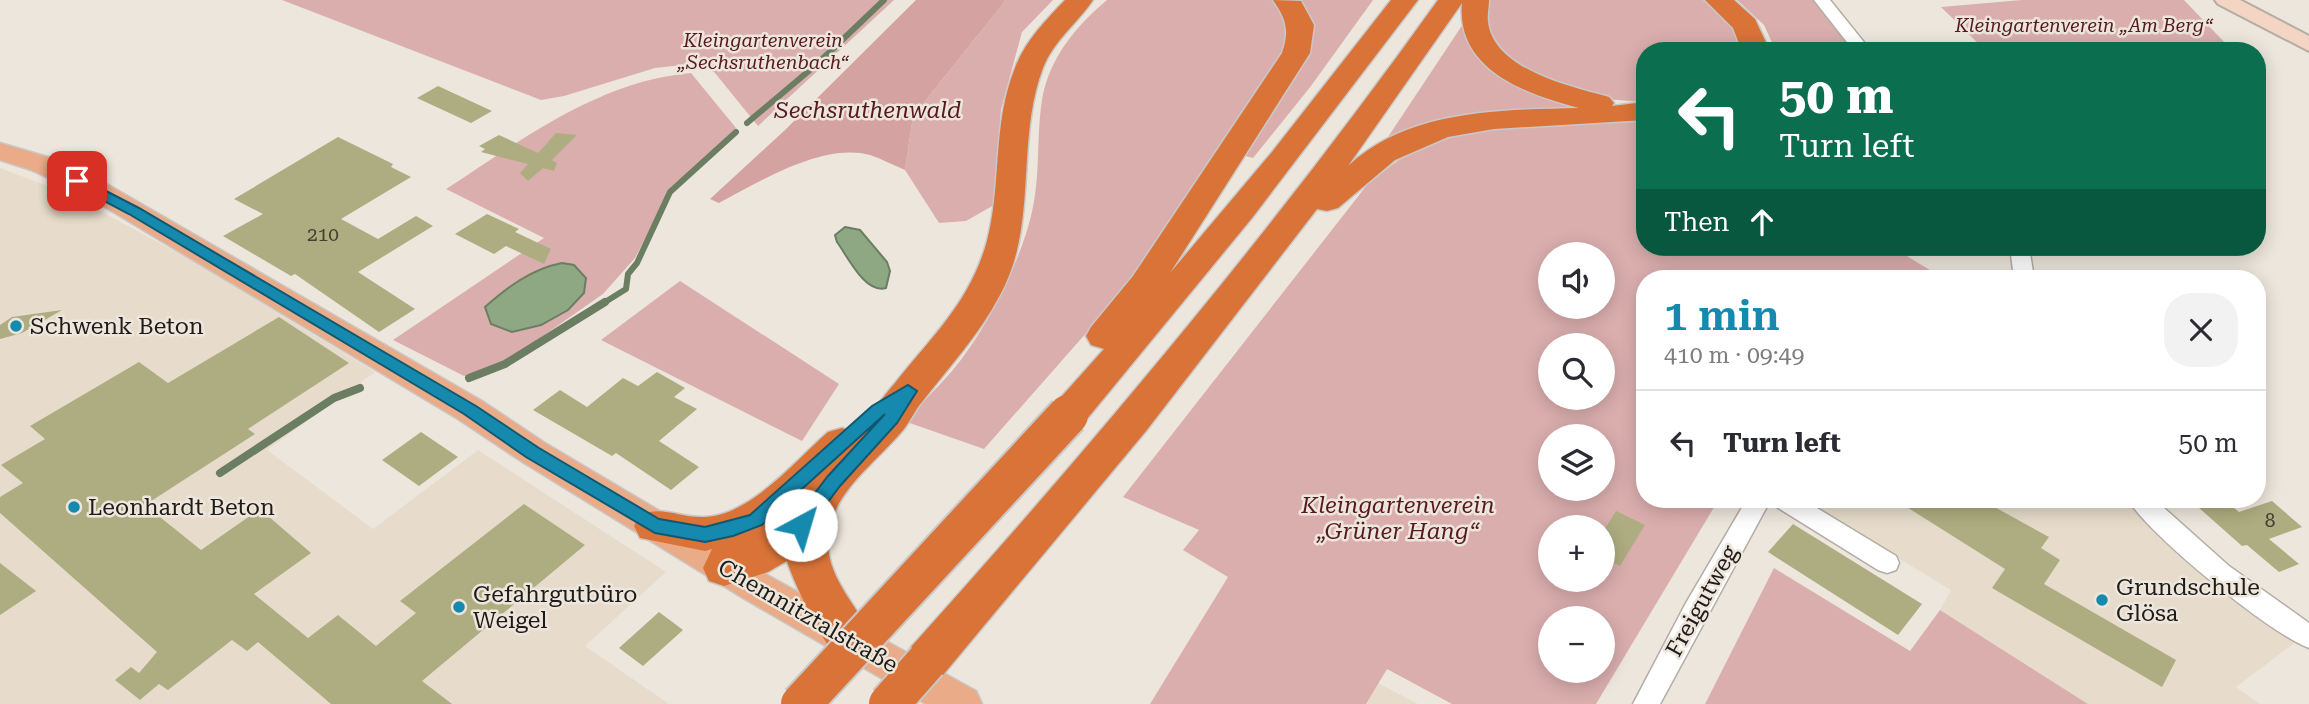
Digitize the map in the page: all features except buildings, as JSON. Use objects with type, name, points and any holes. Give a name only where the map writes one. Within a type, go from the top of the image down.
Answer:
[{"type":"highway","points":[[724,568],[754,561],[769,554],[788,539],[813,511],[834,481],[891,418],[908,391],[962,328],[992,277],[1010,210],[1014,125],[1020,90],[1032,57],[1050,30],[1080,0]]},
{"type":"highway","points":[[1050,30],[1081,15],[1099,0]]},
{"type":"highway","points":[[1061,418],[1066,382],[1145,284],[1292,60],[1302,31],[1295,9],[1286,0]]},
{"type":"highway","points":[[801,704],[1061,418],[1237,216],[1334,97],[1405,0]]},
{"type":"highway","points":[[889,704],[1120,438],[1294,220],[1451,0]]},
{"type":"highway","points":[[1476,0],[1472,16],[1476,35],[1494,57],[1511,71],[1557,92],[1636,110]]},
{"type":"highway","points":[[1718,0],[1745,25],[1752,42]]},
{"type":"highway","points":[[1294,220],[1342,192],[1361,171],[1384,153],[1435,131],[1501,118],[1636,112]]},
{"type":"highway","points":[[724,568],[739,536],[878,410],[908,391]]},
{"type":"highway","points":[[813,511],[807,550],[812,579],[854,644]]},
{"type":"highway","points":[[655,526],[705,534],[733,529],[756,520]]},
{"type":"main road","name":"Chemnitztalstraße","points":[[0,150],[41,164],[96,189],[470,410],[533,452],[724,568],[962,704]]},
{"type":"street","points":[[1822,0],[1856,42]]},
{"type":"street","points":[[2225,0],[2309,46]]},
{"type":"street","name":"Freigutweg","points":[[1646,704],[1754,508]]},
{"type":"street","points":[[1798,508],[1887,563]]},
{"type":"street","points":[[2149,508],[2184,545],[2240,590],[2309,637]]},
{"type":"shaded area","points":[[0,168],[66,193],[186,257],[375,372],[267,450],[373,529],[478,450],[666,572],[585,646],[669,704],[0,704]]},
{"type":"shaded area","points":[[845,227],[860,230],[887,262],[890,271],[886,288],[871,285],[852,265],[835,235]]},
{"type":"shaded area","points":[[562,263],[574,265],[586,278],[584,293],[568,310],[541,325],[512,332],[491,324],[485,307],[520,280]]},
{"type":"shaded area","name":"Grundschule Glösa","points":[[1815,508],[2136,508],[2305,635],[2236,687],[2260,704],[2088,704],[1940,610],[1951,590]]},
{"type":"shaded area","points":[[1378,683],[1418,704],[1366,704]]},
{"type":"green space","name":"Kleingartenverein „Sechsruthenbach“","points":[[282,0],[894,0],[758,126],[715,73],[701,63],[655,68],[564,96],[541,100]]},
{"type":"green space","name":"Sechsruthenwald","points":[[916,0],[1006,0],[913,116],[905,170],[870,155],[852,152],[832,154],[792,166],[719,203],[710,199],[785,130]]},
{"type":"green space","points":[[1006,0],[1053,0],[1022,32],[1001,109],[994,205],[966,221],[939,223],[905,170],[913,116]]},
{"type":"green space","points":[[1107,0],[1276,0],[1287,9],[1289,50],[1131,282],[984,449],[904,421],[964,355],[999,297],[1026,235],[1031,216],[1036,187],[1040,114],[1051,70],[1075,32]]},
{"type":"green space","points":[[1296,0],[1373,0],[1311,86],[1253,158],[1242,155],[1304,62],[1300,4]]},
{"type":"green space","points":[[1486,0],[1703,0],[1731,23],[1738,42],[1636,42],[1636,101],[1604,99],[1518,69],[1483,32]]},
{"type":"green space","points":[[1737,0],[1814,0],[1848,42],[1772,42],[1764,25]]},
{"type":"green space","name":"Kleingartenverein „Am Berg“","points":[[2022,0],[2184,0],[2224,42],[1977,42],[1941,7]]},
{"type":"green space","points":[[1463,24],[1484,57],[1605,110],[1384,143]]},
{"type":"green space","points":[[691,73],[736,128],[670,191],[635,258],[603,294],[510,359],[464,376],[393,340],[544,238],[446,189],[532,133],[593,100],[657,78]]},
{"type":"green space","name":"Kleingartenverein „Grüner Hang“","points":[[1636,122],[1636,256],[1907,256],[1930,270],[1636,270],[1636,508],[1714,508],[1615,672],[1615,606],[1538,606],[1538,683],[1609,683],[1596,704],[1452,704],[1387,669],[1366,704],[1150,704],[1228,577],[1183,550],[1199,530],[1123,497],[1367,185],[1406,156],[1446,138],[1531,124]]},
{"type":"green space","points":[[680,281],[839,384],[802,441],[601,340]]},
{"type":"green space","points":[[1774,568],[1910,651],[1940,610],[2088,704],[1705,704]]},
{"type":"waterway","points":[[747,123],[817,64],[884,0]]},
{"type":"waterway","points":[[602,304],[626,289],[628,274],[637,263],[670,192],[736,132]]},
{"type":"waterway","points":[[469,378],[505,364],[605,302]]},
{"type":"waterway","points":[[220,473],[334,398],[360,388]]},
{"type":"place","name":"Schwenk Beton","points":[[16,326]]},
{"type":"place","name":"Leonhardt Beton","points":[[74,507]]},
{"type":"place","name":"Grundschule Glösa","points":[[2102,600]]},
{"type":"place","name":"Gefahrgutbüro Weigel","points":[[459,607]]},
{"type":"route","points":[[77,181],[134,211],[470,410],[533,452],[655,526],[705,534],[733,529],[756,520],[878,410],[908,391],[891,418],[834,481],[801,525]]}]
